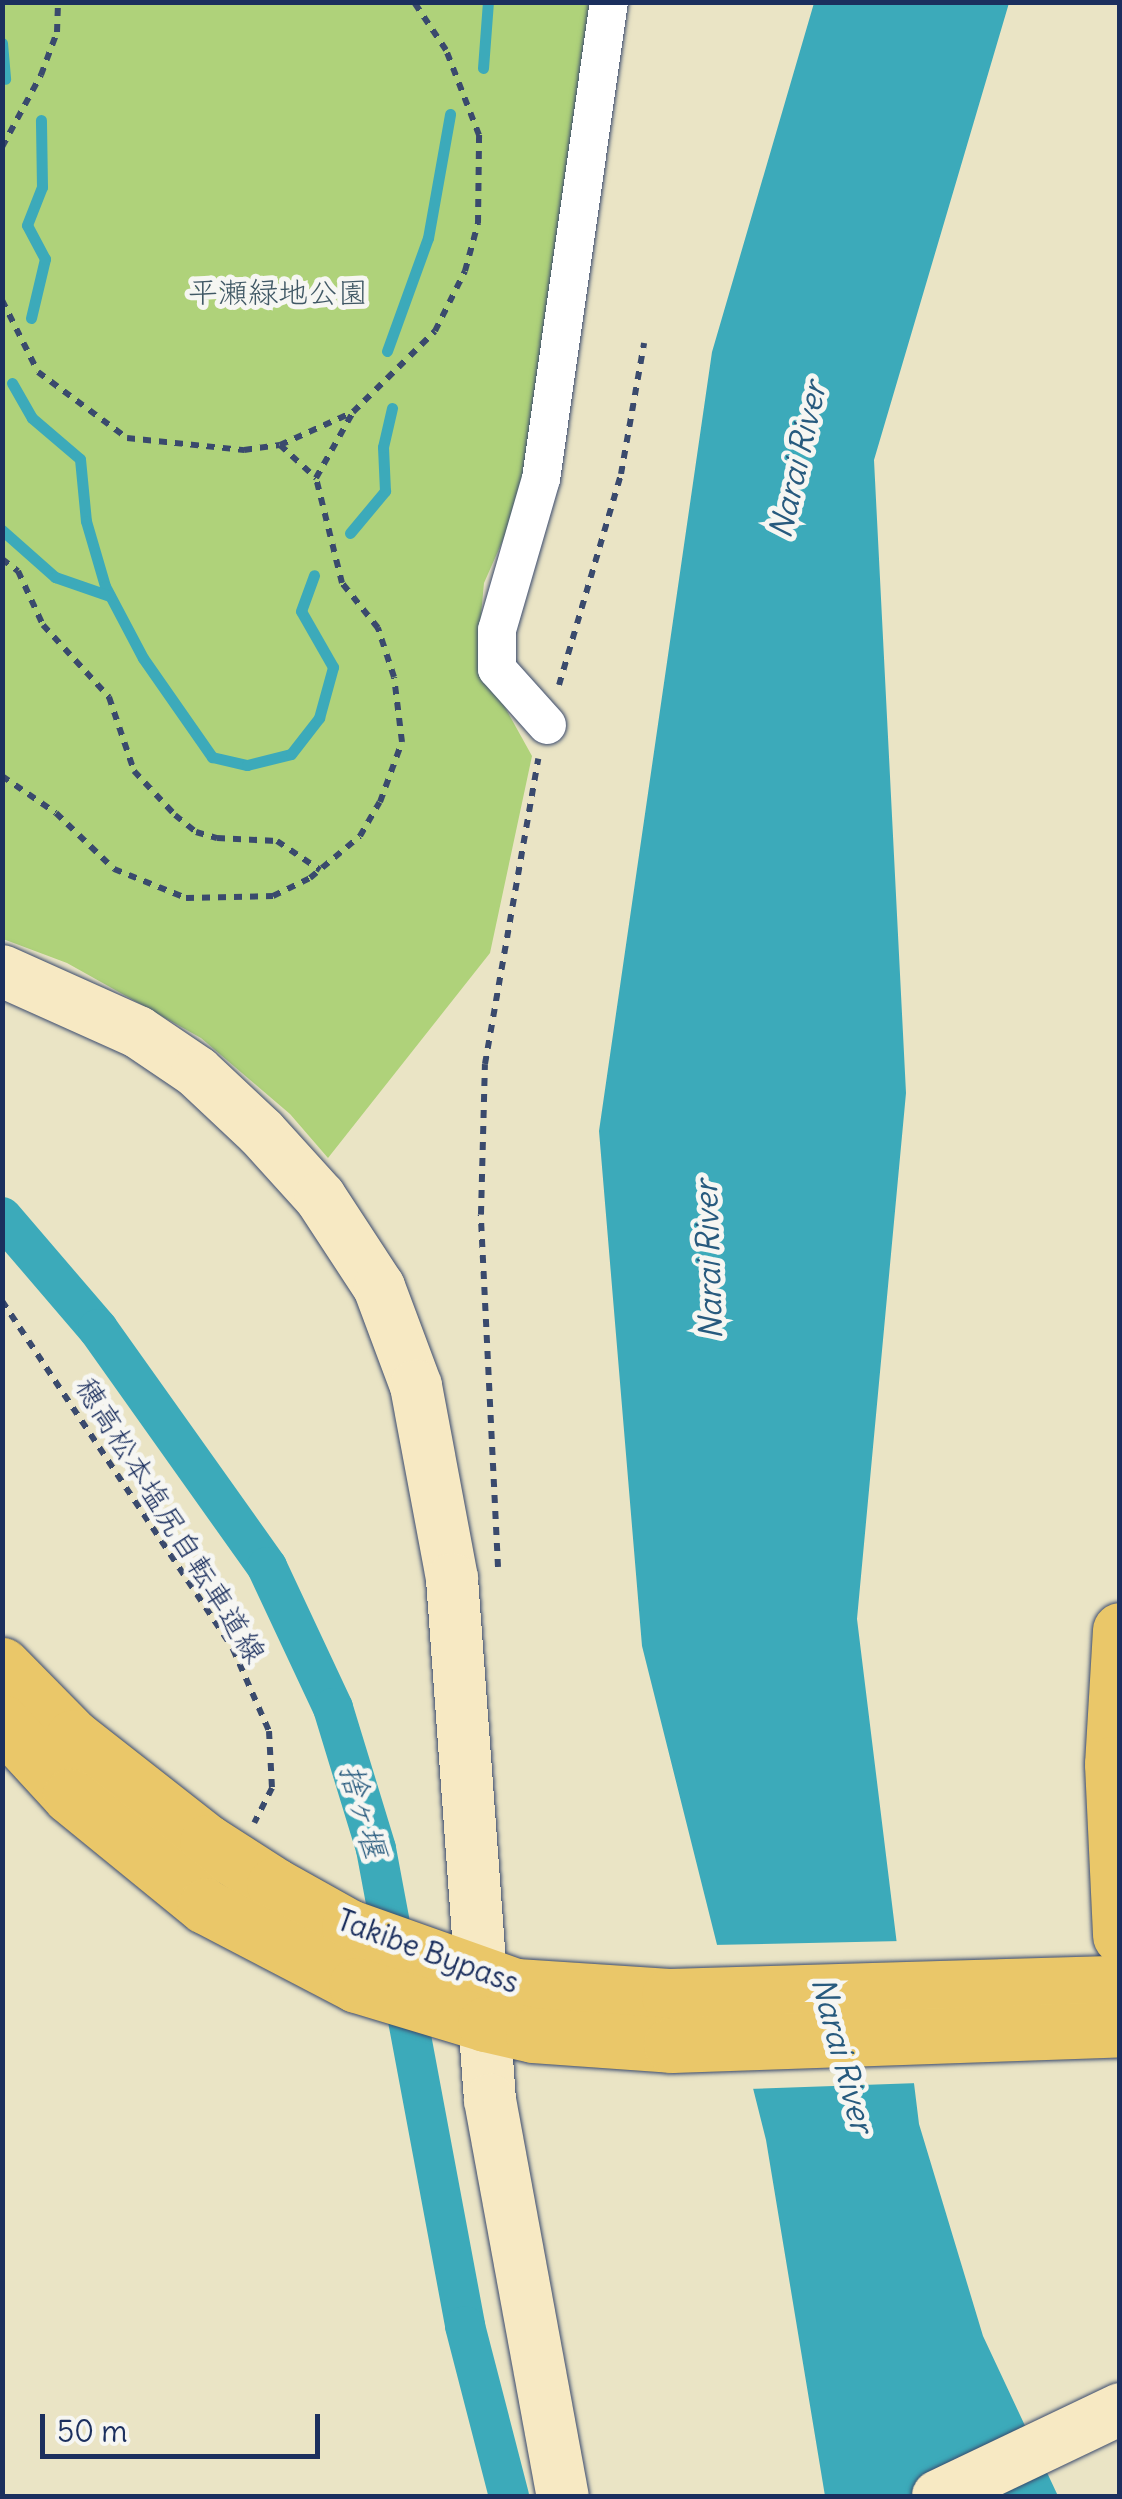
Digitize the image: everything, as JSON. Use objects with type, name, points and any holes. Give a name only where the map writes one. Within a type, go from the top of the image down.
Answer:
[{"type":"highway","points":[[1120,1630],[1112,1764],[1120,1936]]},
{"type":"highway","name":"Takibe Bypass","points":[[2,1665],[74,1737],[207,1842],[349,1927],[489,2000]]},
{"type":"highway","name":"Takibe Bypass","points":[[2,1722],[70,1796],[163,1877],[271,1946],[356,1984],[489,2000],[669,1996],[1094,2007]]},
{"type":"street","points":[[547,725],[497,669],[497,630],[541,479],[609,2]]},
{"type":"street","points":[[2,972],[138,1032],[197,1072],[320,1197],[379,1287],[416,1386],[440,1488],[489,2000],[490,2100],[518,2272],[563,2496]]},
{"type":"street","points":[[938,2496],[1120,2408]]},
{"type":"path","points":[[2,147],[41,74],[57,32],[58,2]]},
{"type":"path","points":[[316,478],[353,412],[435,331],[465,271],[478,224],[475,121],[446,50],[414,2]]},
{"type":"path","points":[[2,300],[38,372],[127,438],[190,448],[280,446],[353,412]]},
{"type":"path","points":[[498,1571],[481,1214],[485,1064],[508,910],[547,725],[622,474],[644,343]]},
{"type":"path","points":[[2,776],[56,813],[114,869],[152,889],[186,898],[273,896],[320,870],[360,836],[402,742],[394,678],[378,628],[342,582],[316,478],[280,446]]},
{"type":"path","points":[[2,559],[18,571],[43,625],[108,697],[134,770],[176,814],[196,832],[217,838],[277,841],[320,870]]},
{"type":"path","name":"穂高松本塩尻自転車道線","points":[[2,1301],[233,1649],[269,1731],[272,1788],[250,1830]]},
{"type":"green space","name":"平瀬緑地公園","points":[[2,3],[592,3],[528,483],[484,583],[480,625],[491,682],[532,756],[490,953],[328,1158],[290,1114],[201,1038],[67,963],[3,939]]},
{"type":"water","name":"Narai River","points":[[814,3],[1009,3],[874,460],[906,1093],[857,1619],[919,2124],[983,2336],[1058,2496],[825,2496],[766,2140],[642,1646],[599,1131],[712,352]]},
{"type":"pier","points":[[902,1941],[919,2083],[748,2089],[711,1945]]},
{"type":"waterway","points":[[483,68],[488,2]]},
{"type":"waterway","points":[[2,43],[5,79]]},
{"type":"waterway","points":[[387,351],[428,238],[450,114]]},
{"type":"waterway","points":[[31,318],[45,259],[27,225],[42,187],[41,120]]},
{"type":"waterway","points":[[12,383],[32,418],[80,459],[86,521],[105,586],[143,658],[212,757],[247,765],[291,754],[319,718],[333,667],[301,611],[314,575]]},
{"type":"waterway","points":[[350,533],[385,491],[383,447],[392,408]]},
{"type":"waterway","points":[[2,530],[55,577],[110,596]]},
{"type":"waterway","name":"捨ヶ堰","points":[[2,1217],[98,1329],[267,1567],[333,1708],[376,1849],[465,2326],[509,2496]]}]
